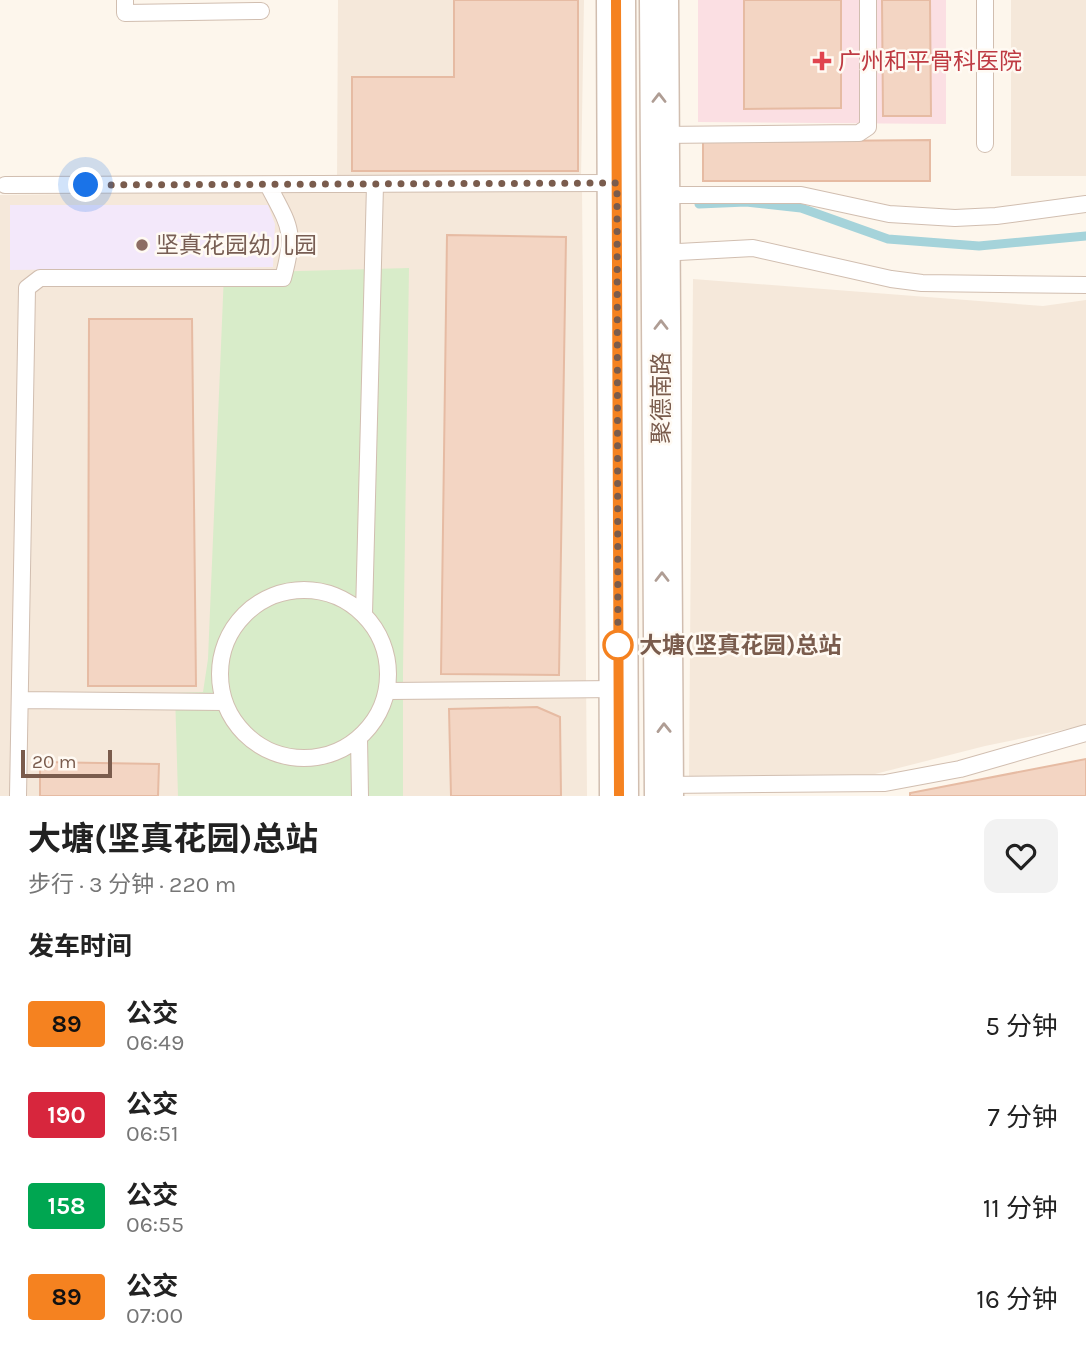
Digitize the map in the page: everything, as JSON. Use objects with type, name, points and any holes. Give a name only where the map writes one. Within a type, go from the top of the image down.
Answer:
[{"type":"street","name":"聚德南路","points":[[616,0],[619,796]]},
{"type":"street","name":"聚德南路","points":[[659,0],[664,790]]},
{"type":"lane","points":[[125,0],[125,13],[261,11]]},
{"type":"lane","points":[[660,135],[859,133],[868,127],[868,0]]},
{"type":"lane","points":[[985,0],[985,144]]},
{"type":"lane","points":[[5,185],[617,183]]},
{"type":"lane","points":[[18,796],[27,288],[40,278],[283,278],[292,247],[288,225],[268,185]]},
{"type":"lane","points":[[363,614],[375,185]]},
{"type":"lane","points":[[660,195],[801,195],[889,214],[955,218],[996,216],[1086,204]]},
{"type":"lane","points":[[660,253],[753,248],[891,279],[922,283],[1085,290]]},
{"type":"lane","points":[[314,590],[341,598],[363,614],[380,637],[387,664],[387,691],[377,717],[359,738],[336,753],[309,759],[282,757],[257,745],[237,726],[224,702],[219,674],[225,646],[238,621],[260,602],[285,591],[314,590]]},
{"type":"lane","points":[[387,691],[618,689]]},
{"type":"lane","points":[[20,700],[224,702]]},
{"type":"lane","points":[[664,790],[885,783],[961,769],[1086,733]]},
{"type":"lane","points":[[359,738],[360,796]]},
{"type":"shaded area","points":[[338,0],[584,0],[581,178],[337,182]]},
{"type":"shaded area","name":"广州和平骨科医院","points":[[698,0],[946,0],[946,124],[698,122]]},
{"type":"shaded area","points":[[1011,0],[1086,0],[1086,176],[1011,176]]},
{"type":"shaded area","points":[[582,188],[587,796],[0,796],[0,195]]},
{"type":"shaded area","name":"坚真花园幼儿园","points":[[10,205],[268,205],[275,224],[273,267],[10,270]]},
{"type":"shaded area","points":[[693,279],[1043,306],[1086,300],[1086,725],[985,746],[875,774],[689,776]]},
{"type":"green space","points":[[409,268],[403,796],[178,796],[175,693],[203,692],[208,659],[224,273]]},
{"type":"building","points":[[454,0],[578,0],[578,171],[352,171],[352,77],[454,77]]},
{"type":"building","points":[[744,0],[841,0],[841,108],[744,109]]},
{"type":"building","points":[[882,0],[930,0],[931,116],[883,116]]},
{"type":"building","points":[[930,140],[930,181],[703,181],[703,142]]},
{"type":"building","points":[[447,235],[566,237],[559,675],[441,674]]},
{"type":"building","points":[[89,319],[192,319],[196,686],[88,686]]},
{"type":"building","points":[[537,707],[560,717],[561,796],[451,796],[449,709]]},
{"type":"building","points":[[1086,759],[1086,796],[910,796],[910,793]]},
{"type":"building","points":[[40,762],[159,764],[158,796],[40,796]]},
{"type":"waterway","points":[[699,204],[746,202],[801,208],[888,239],[979,246],[1086,236]]},
{"type":"bus line","name":"89","points":[[616,0],[619,796]]},
{"type":"place","name":"广州和平骨科医院","points":[[822,61]]},
{"type":"place","name":"坚真花园幼儿园","points":[[142,245]]},
{"type":"place","name":"大塘(坚真花园)总站","points":[[618,645]]},
{"type":"route","points":[[86,185],[617,183],[618,645]]}]
